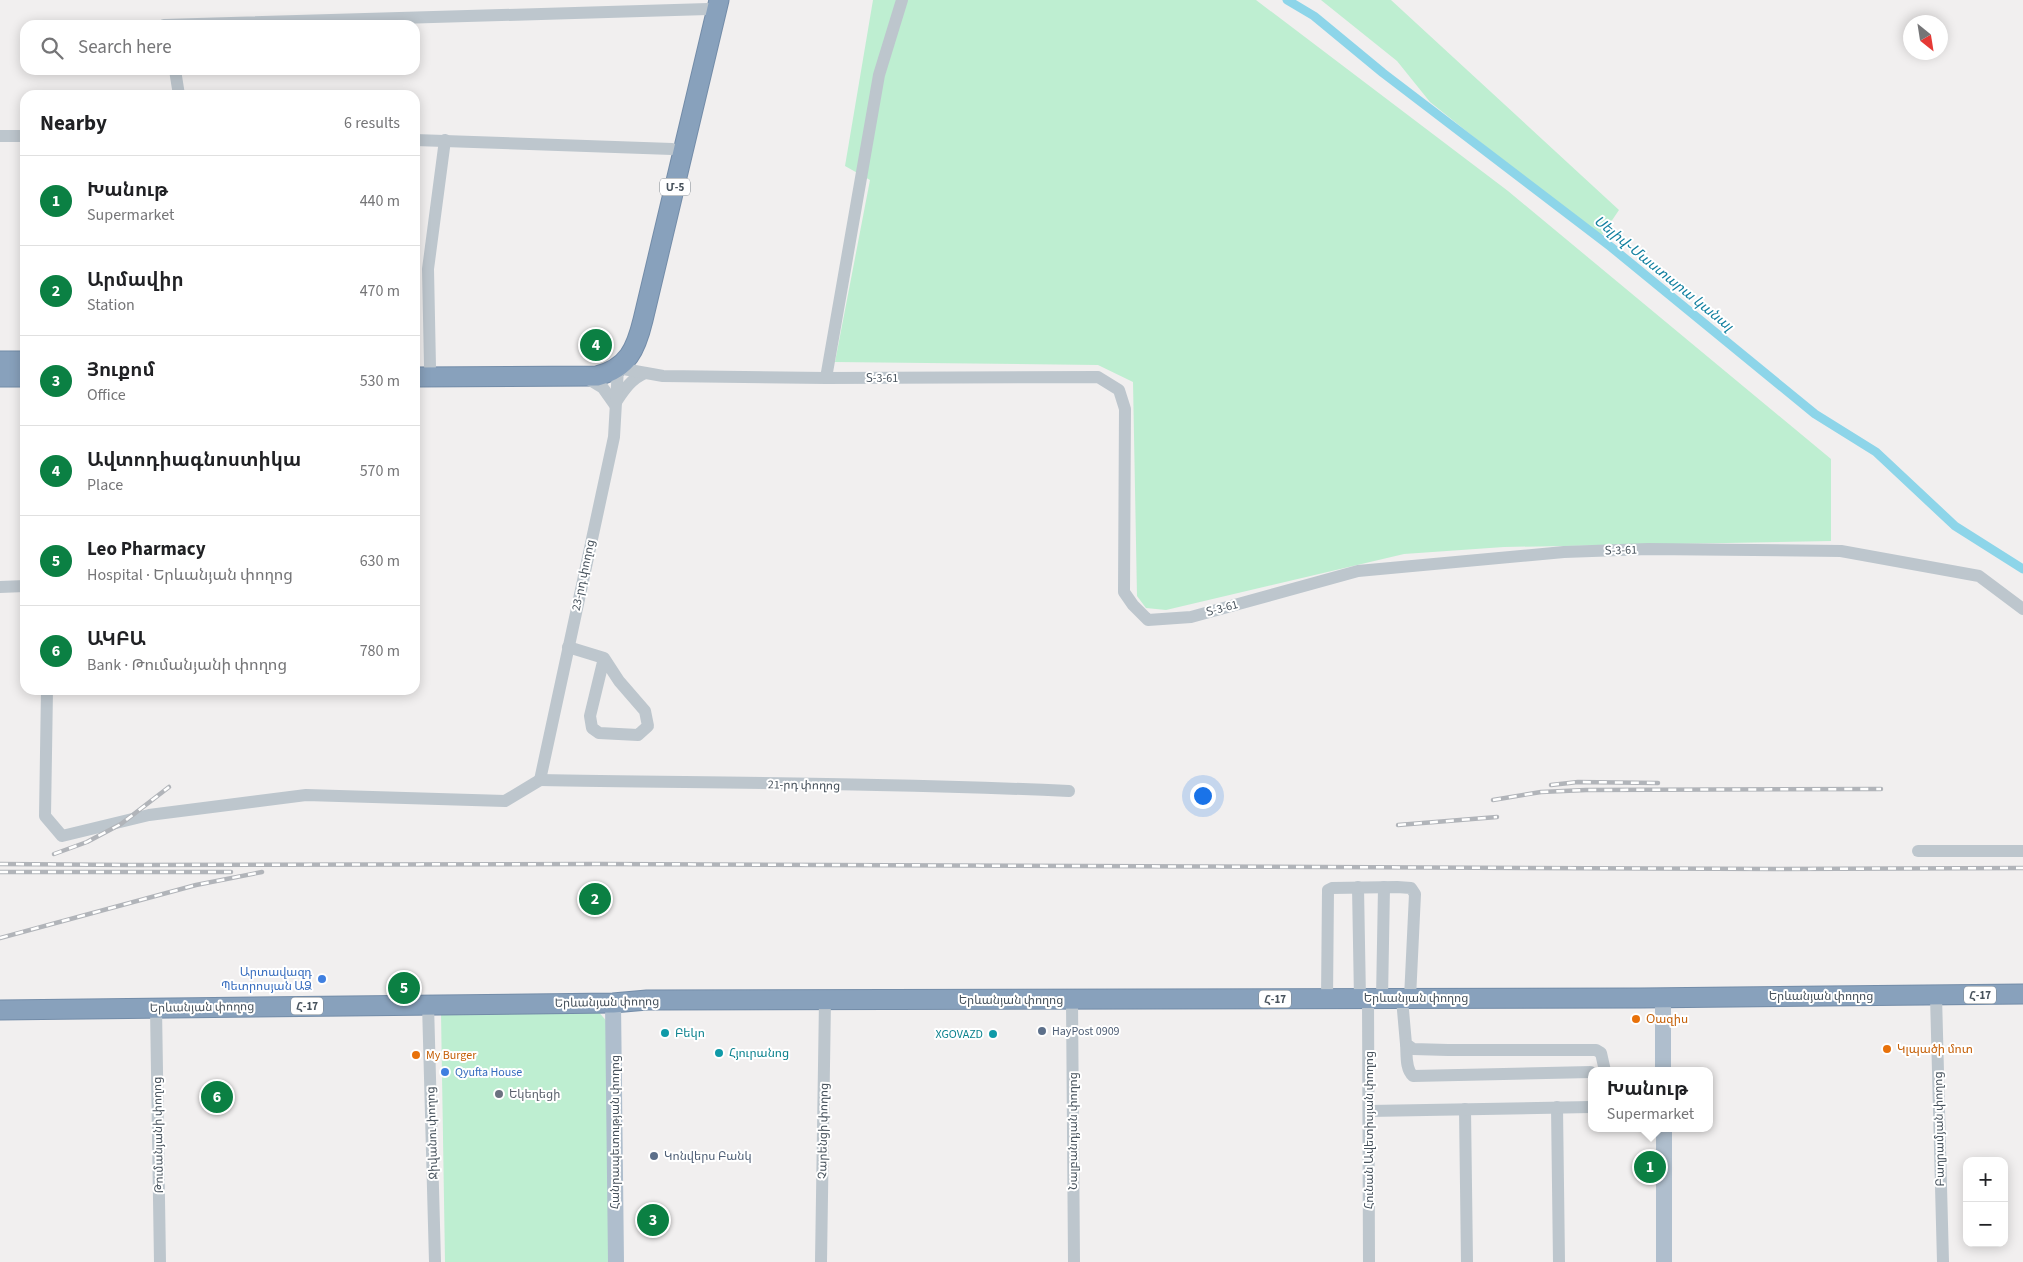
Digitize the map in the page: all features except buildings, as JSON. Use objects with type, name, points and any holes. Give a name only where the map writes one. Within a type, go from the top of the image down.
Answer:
[{"type":"highway","name":"Մ-5","points":[[614,363],[628,336],[634,317],[672,149],[712,3]]},
{"type":"highway","name":"Մ-5","points":[[614,363],[632,353],[637,341],[712,3]]},
{"type":"highway","points":[[0,361],[20,362]]},
{"type":"highway","points":[[420,370],[580,367],[614,363]]},
{"type":"highway","points":[[420,370],[585,377],[608,374],[614,363]]},
{"type":"highway","points":[[0,377],[20,377]]},
{"type":"highway","name":"Երևանյան փողոց","points":[[0,1010],[614,1003],[647,1000],[1370,999],[2023,994]]},
{"type":"main road","points":[[1662,997],[1664,1067]]},
{"type":"main road","name":"Հանրապետության փողոց","points":[[614,1003],[616,1262]]},
{"type":"main road","points":[[1664,1132],[1664,1262]]},
{"type":"street","points":[[826,378],[879,75],[902,0]]},
{"type":"street","points":[[290,20],[712,3]]},
{"type":"street","points":[[176,75],[178,90]]},
{"type":"street","points":[[0,136],[20,136]]},
{"type":"street","points":[[420,140],[672,149]]},
{"type":"street","points":[[420,370],[428,269],[445,140]]},
{"type":"street","points":[[585,377],[603,388],[615,405],[623,391],[635,378],[645,373],[637,363],[637,341]]},
{"type":"street","name":"Տ-3-61","points":[[614,363],[645,373],[663,376],[826,378],[1098,377],[1119,390],[1125,409],[1124,592],[1133,605],[1148,620],[1191,617],[1358,571],[1564,552],[1648,549],[1841,551],[1979,576],[2023,609]]},
{"type":"street","name":"23-րդ փողոց","points":[[540,780],[614,437],[614,363]]},
{"type":"street","points":[[0,587],[20,586]]},
{"type":"street","points":[[568,646],[604,658],[619,681],[645,711],[648,726],[638,735],[599,733],[592,728],[590,716],[604,658]]},
{"type":"street","points":[[46,695],[46,816],[62,836],[149,815],[306,795],[505,801],[540,780]]},
{"type":"street","name":"21-րդ փողոց","points":[[540,780],[865,786],[937,785],[1069,791]]},
{"type":"street","points":[[1918,851],[2023,851]]},
{"type":"street","points":[[1358,887],[1370,999]]},
{"type":"street","points":[[1327,999],[1328,890],[1332,888],[1358,887],[1411,888],[1415,894],[1406,998],[1406,1044],[1409,1073],[1413,1076],[1588,1072]]},
{"type":"street","points":[[1370,999],[1384,887]]},
{"type":"street","name":"Բաղրամյան փողոց","points":[[1936,996],[1943,1262]]},
{"type":"street","name":"Հունան Ավետիսյան փողոց","points":[[1369,1262],[1368,1111],[1370,999]]},
{"type":"street","name":"Չարենցի փողոց","points":[[821,1262],[825,1000]]},
{"type":"street","name":"Նալբանդյան փողոց","points":[[1072,1000],[1074,1262]]},
{"type":"street","name":"Ջիվանու փողոց","points":[[428,1004],[435,1262]]},
{"type":"street","name":"Թումանյանի փողոց","points":[[156,1008],[160,1262]]},
{"type":"street","points":[[1406,1044],[1413,1048],[1448,1050],[1596,1050],[1601,1053],[1604,1067]]},
{"type":"street","points":[[1368,1111],[1588,1107]]},
{"type":"street","points":[[1557,1108],[1558,1262]]},
{"type":"street","points":[[1465,1109],[1467,1262]]},
{"type":"green space","points":[[873,0],[1256,0],[1508,191],[1831,459],[1831,541],[1504,547],[1404,554],[1166,610],[1146,608],[1137,596],[1133,382],[1098,365],[835,362],[870,180],[845,166]]},
{"type":"green space","points":[[1321,0],[1391,0],[1619,210],[1600,238],[1430,102],[1397,61]]},
{"type":"green space","points":[[596,1009],[610,1025],[612,1262],[445,1262],[441,1013]]},
{"type":"waterway","name":"Սելիվ֊Մաստարա կանալ","points":[[1287,0],[1314,16],[1383,73],[1611,247],[1815,414],[1876,452],[1955,526],[2023,569]]},
{"type":"railway","points":[[1551,785],[1578,782],[1658,783]]},
{"type":"railway","points":[[54,854],[87,842],[121,824],[169,787]]},
{"type":"railway","points":[[1493,800],[1541,792],[1586,790],[1881,789]]},
{"type":"railway","points":[[1398,825],[1497,817]]},
{"type":"railway","points":[[0,864],[2023,868]]},
{"type":"railway","points":[[0,872],[231,872]]},
{"type":"railway","points":[[0,938],[196,885],[262,872]]},
{"type":"place","name":"Ավտոդիագնոստիկա","points":[[596,345]]},
{"type":"place","name":"Արմավիր","points":[[595,899]]},
{"type":"place","name":"Արտավազդ Պետրոսյան ԱՁ","points":[[322,979]]},
{"type":"place","name":"Leo Pharmacy","points":[[404,988]]},
{"type":"place","name":"Օազիս","points":[[1636,1019]]},
{"type":"place","name":"HayPost 0909","points":[[1042,1031]]},
{"type":"place","name":"Բեկո","points":[[665,1033]]},
{"type":"place","name":"XGOVAZD","points":[[993,1034]]},
{"type":"place","name":"Կլպածի մոտ","points":[[1887,1049]]},
{"type":"place","name":"Հյուրանոց","points":[[719,1053]]},
{"type":"place","name":"My Burger","points":[[416,1055]]},
{"type":"place","name":"Qyufta House","points":[[445,1072]]},
{"type":"place","name":"Եկեղեցի","points":[[499,1094]]},
{"type":"place","name":"ԱԿԲԱ","points":[[217,1097]]},
{"type":"place","name":"Կոնվերս Բանկ","points":[[654,1156]]},
{"type":"place","name":"Խանութ","points":[[1650,1167]]},
{"type":"place","name":"Յուքոմ","points":[[653,1220]]}]
